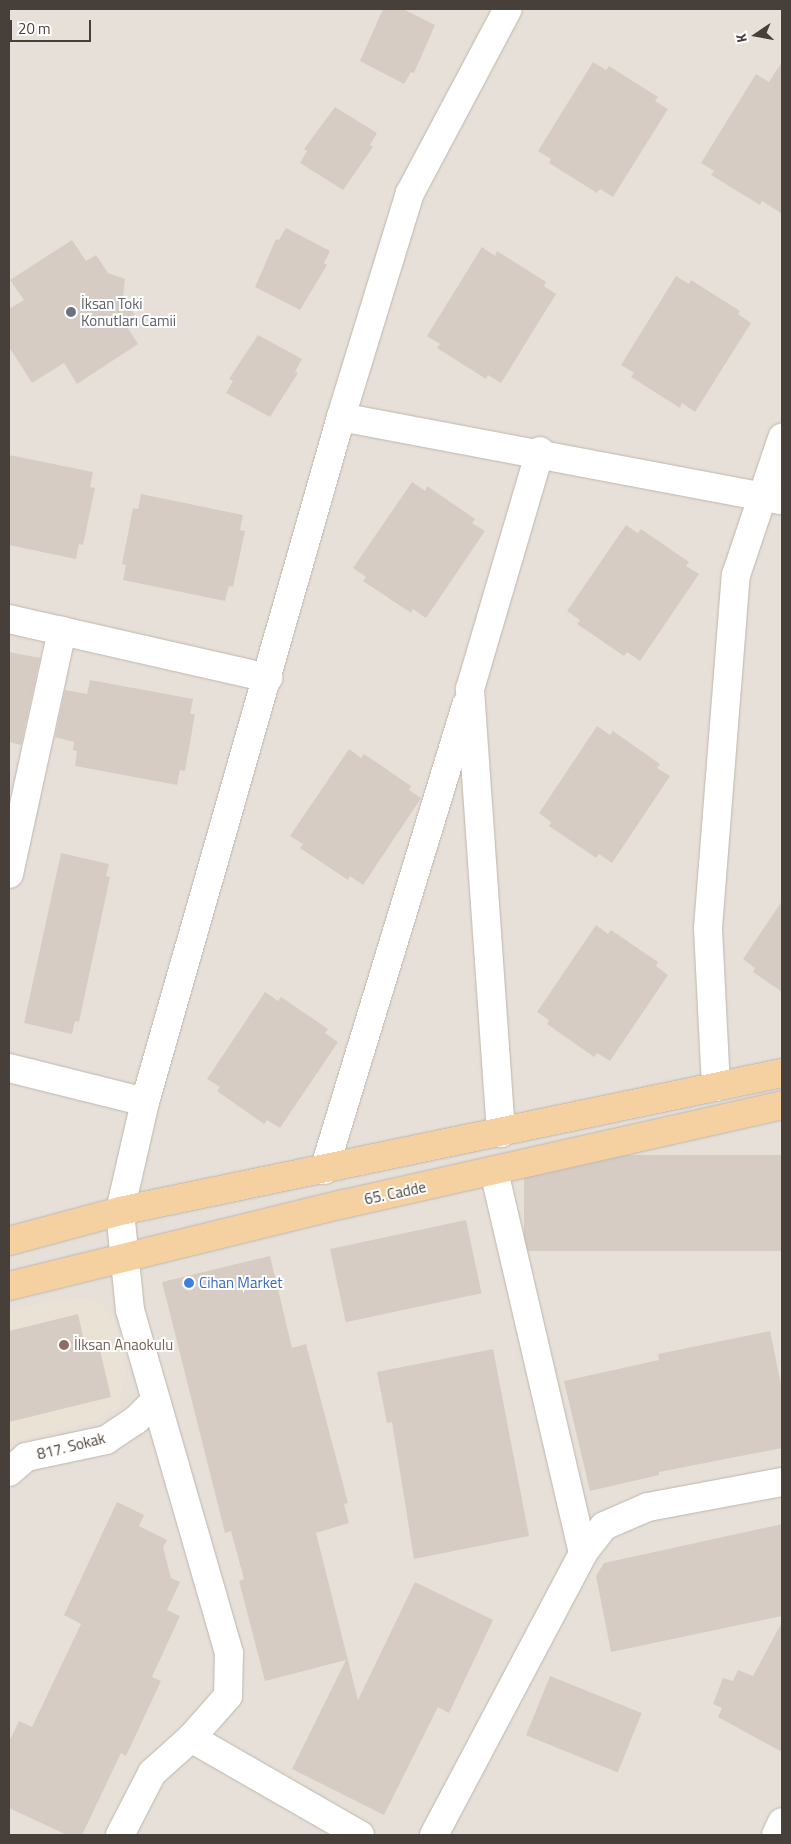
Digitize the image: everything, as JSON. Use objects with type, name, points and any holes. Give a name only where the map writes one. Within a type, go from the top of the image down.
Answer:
[{"type":"main road","points":[[9,1241],[120,1211],[782,1074]]},
{"type":"main road","name":"65. Cadde","points":[[9,1286],[122,1256],[782,1105]]},
{"type":"street","points":[[120,1835],[152,1772],[191,1738],[228,1696],[229,1654],[130,1310],[122,1256],[120,1211],[145,1102],[342,417],[410,193],[508,9]]},
{"type":"street","points":[[342,417],[540,451],[773,498]]},
{"type":"street","points":[[716,1087],[708,918],[736,575],[773,498],[782,438]]},
{"type":"street","points":[[324,1170],[540,451]]},
{"type":"street","points":[[9,619],[268,678]]},
{"type":"street","points":[[9,874],[62,631]]},
{"type":"street","points":[[470,689],[502,1133]]},
{"type":"street","points":[[9,1068],[145,1102]]},
{"type":"street","points":[[494,1171],[583,1553]]},
{"type":"street","name":"817. Sokak","points":[[9,1472],[26,1457],[106,1440],[136,1420],[156,1400]]},
{"type":"street","points":[[434,1835],[583,1553],[604,1526],[648,1507],[782,1482]]},
{"type":"street","points":[[191,1738],[360,1835]]},
{"type":"street","points":[[776,1835],[782,1822]]},
{"type":"shaded area","points":[[9,9],[782,9],[782,1835],[9,1835]]},
{"type":"shaded area","name":"İlksan Anaokulu","points":[[84,1298],[100,1304],[113,1318],[126,1372],[118,1408],[95,1421],[9,1442],[9,1311],[56,1300]]},
{"type":"building","points":[[383,9],[403,9],[435,25],[414,73],[411,72],[404,84],[360,61]]},
{"type":"building","points":[[593,62],[606,70],[609,66],[658,97],[655,101],[668,109],[613,197],[600,189],[597,193],[549,163],[551,159],[538,151]]},
{"type":"building","points":[[782,62],[782,214],[762,201],[760,205],[711,175],[714,171],[701,163],[756,74],[769,82]]},
{"type":"building","points":[[335,107],[377,133],[370,145],[373,147],[343,190],[300,163],[307,151],[304,149]]},
{"type":"building","points":[[286,228],[330,251],[324,263],[327,265],[300,310],[255,287],[276,239],[279,240]]},
{"type":"building","name":"İksan Toki Konutları Camii","points":[[72,240],[86,261],[96,255],[108,273],[125,279],[123,297],[135,315],[124,322],[138,344],[77,384],[64,363],[32,383],[9,347],[9,309],[24,300],[10,280]]},
{"type":"building","points":[[482,247],[495,256],[497,251],[546,282],[544,286],[556,294],[501,383],[488,375],[486,379],[437,348],[440,344],[427,336]]},
{"type":"building","points":[[676,276],[689,284],[691,280],[740,311],[738,314],[751,323],[695,412],[682,403],[680,408],[631,377],[634,373],[621,365]]},
{"type":"building","points":[[258,335],[302,359],[295,372],[298,373],[270,417],[226,393],[233,381],[229,379]]},
{"type":"building","points":[[9,455],[93,472],[90,487],[95,488],[83,545],[79,544],[76,559],[9,545]]},
{"type":"building","points":[[412,482],[425,491],[427,486],[475,519],[472,523],[485,531],[426,618],[413,609],[411,613],[363,581],[366,577],[353,568]]},
{"type":"building","points":[[141,494],[243,515],[240,530],[245,531],[233,587],[229,586],[225,601],[123,580],[126,565],[122,564],[133,508],[138,509]]},
{"type":"building","points":[[626,525],[638,533],[641,529],[689,562],[686,566],[699,574],[640,661],[627,652],[624,656],[577,624],[580,620],[567,611]]},
{"type":"building","points":[[9,652],[40,658],[21,745],[9,742]]},
{"type":"building","points":[[90,680],[193,699],[190,714],[195,714],[185,771],[180,770],[177,785],[75,766],[77,751],[73,750],[74,742],[55,737],[65,690],[87,694]]},
{"type":"building","points":[[597,726],[610,735],[613,731],[660,764],[657,768],[670,776],[612,863],[599,854],[596,858],[549,826],[551,822],[539,813]]},
{"type":"building","points":[[349,749],[361,758],[364,754],[411,786],[409,790],[421,798],[363,885],[350,876],[348,880],[300,848],[303,844],[290,836]]},
{"type":"building","points":[[61,853],[109,864],[106,876],[110,877],[79,1022],[75,1021],[72,1034],[24,1023]]},
{"type":"building","points":[[782,901],[782,992],[753,972],[755,968],[743,959]]},
{"type":"building","points":[[596,925],[608,934],[611,930],[658,962],[656,966],[668,975],[610,1061],[597,1053],[594,1057],[547,1024],[549,1020],[537,1012]]},
{"type":"building","points":[[265,992],[278,1001],[281,997],[328,1029],[325,1033],[338,1042],[280,1128],[267,1120],[264,1124],[217,1091],[220,1087],[207,1079]]},
{"type":"building","points":[[524,1155],[782,1155],[782,1251],[524,1251]]},
{"type":"building","points":[[466,1220],[482,1293],[346,1322],[330,1249]]},
{"type":"building","points":[[270,1256],[292,1348],[306,1344],[348,1503],[344,1504],[349,1523],[316,1533],[358,1700],[415,1582],[493,1620],[449,1713],[438,1707],[384,1815],[292,1769],[346,1660],[265,1681],[239,1581],[244,1579],[231,1531],[225,1533],[162,1282]]},
{"type":"building","points":[[78,1314],[86,1350],[99,1346],[111,1397],[9,1422],[9,1331]]},
{"type":"building","points":[[770,1331],[782,1389],[782,1448],[659,1472],[659,1475],[590,1491],[564,1381],[659,1360],[658,1354]]},
{"type":"building","points":[[493,1349],[529,1536],[414,1559],[392,1422],[387,1423],[377,1372]]},
{"type":"building","points":[[117,1502],[144,1515],[139,1526],[167,1540],[163,1547],[171,1578],[180,1582],[167,1610],[180,1616],[152,1677],[161,1681],[126,1756],[121,1753],[82,1835],[67,1835],[9,1808],[9,1742],[19,1721],[32,1727],[81,1624],[64,1615]]},
{"type":"building","points":[[782,1524],[782,1616],[611,1652],[596,1576],[604,1563]]},
{"type":"building","points":[[782,1622],[782,1752],[718,1717],[722,1708],[713,1704],[723,1678],[733,1681],[738,1670],[753,1676]]},
{"type":"building","points":[[550,1676],[642,1713],[618,1772],[526,1735]]},
{"type":"place","name":"İksan Toki Konutları Camii","points":[[71,312]]},
{"type":"place","name":"Cihan Market","points":[[189,1283]]},
{"type":"place","name":"İlksan Anaokulu","points":[[64,1345]]}]
